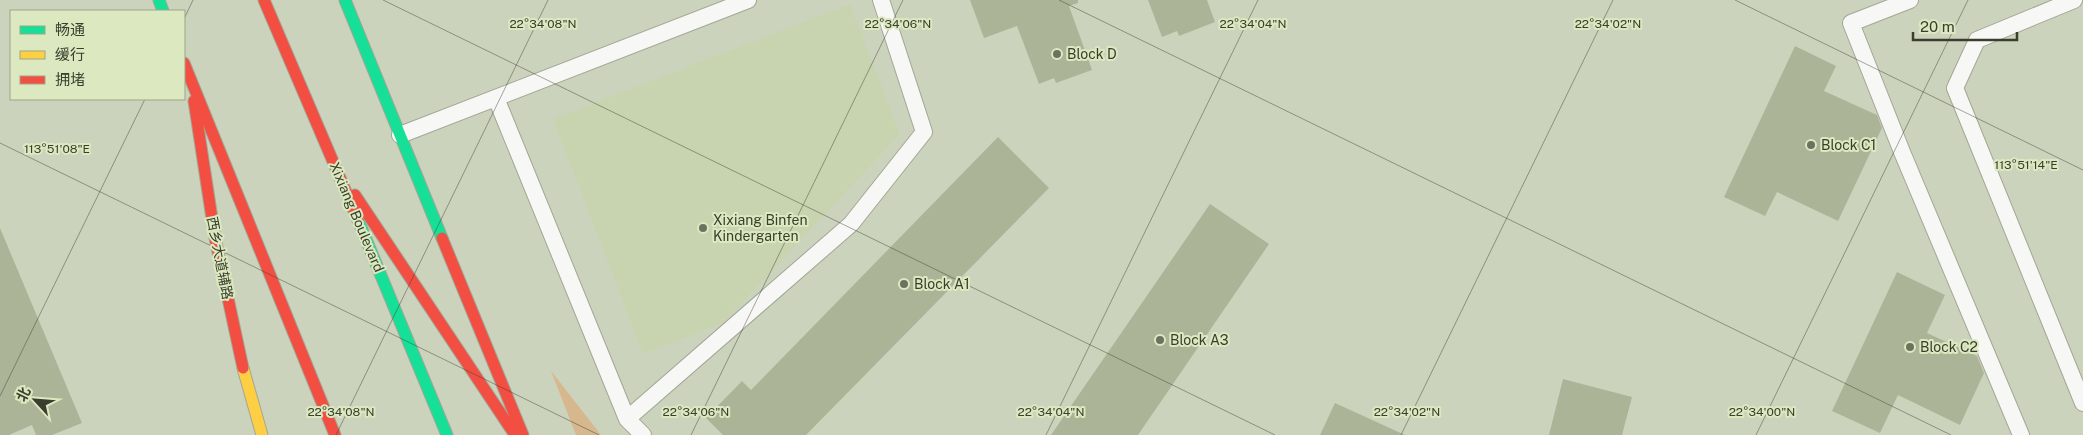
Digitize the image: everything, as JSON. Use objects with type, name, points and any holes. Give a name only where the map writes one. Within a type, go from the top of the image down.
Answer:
[{"type":"main road","name":"Xixiang Boulevard","points":[[264,0],[447,435]]},
{"type":"main road","points":[[345,0],[523,435]]},
{"type":"main road","points":[[185,66],[335,435]]},
{"type":"main road","name":"西乡大道辅路","points":[[190,79],[215,238],[246,383],[262,435]]},
{"type":"main road","points":[[336,168],[515,435]]},
{"type":"lane","points":[[400,135],[748,0]]},
{"type":"lane","points":[[627,419],[851,224],[924,132],[881,0]]},
{"type":"lane","points":[[1910,0],[1851,23],[1902,152],[2021,435]]},
{"type":"lane","points":[[2074,0],[1977,40],[1955,88],[2083,403]]},
{"type":"lane","points":[[496,98],[627,419],[643,435]]},
{"type":"shaded area","name":"Xixiang Binfen Kindergarten","points":[[850,4],[900,134],[723,323],[643,354],[553,119]]},
{"type":"shaded area","points":[[551,371],[601,435],[576,435]]},
{"type":"building","name":"Block D","points":[[970,0],[1078,0],[1078,3],[1069,6],[1092,70],[1056,83],[1054,78],[1039,84],[1017,26],[984,38]]},
{"type":"building","points":[[1148,0],[1207,0],[1215,22],[1179,36],[1177,31],[1162,37]]},
{"type":"building","name":"Block C1","points":[[1795,46],[1836,66],[1824,91],[1877,115],[1882,128],[1838,221],[1777,192],[1765,216],[1724,197]]},
{"type":"building","name":"Block A1","points":[[998,137],[1049,188],[806,435],[723,435],[706,418],[742,381],[751,390]]},
{"type":"building","name":"Block A3","points":[[1210,204],[1269,244],[1138,435],[1051,435]]},
{"type":"building","points":[[0,228],[82,423],[52,435],[36,435],[32,425],[9,435],[0,435]]},
{"type":"building","name":"Block C2","points":[[1897,272],[1945,295],[1927,333],[1977,356],[1984,373],[1960,425],[1898,395],[1880,433],[1832,411]]},
{"type":"building","points":[[1563,379],[1632,397],[1622,435],[1549,435]]},
{"type":"building","points":[[1335,403],[1405,435],[1320,435]]},
{"type":"traffic: fast","points":[[159,0],[163,10]]},
{"type":"traffic: fast","points":[[345,0],[442,238]]},
{"type":"traffic: fast","points":[[358,220],[447,435]]},
{"type":"traffic: slow","points":[[243,368],[262,435]]},
{"type":"traffic: jam","points":[[264,0],[358,220]]},
{"type":"traffic: jam","points":[[185,65],[335,435]]},
{"type":"traffic: jam","points":[[194,101],[215,238],[243,368]]},
{"type":"traffic: jam","points":[[355,195],[515,435]]},
{"type":"traffic: jam","points":[[442,238],[523,435]]},
{"type":"place","name":"Block D","points":[[1057,54]]},
{"type":"place","name":"Block C1","points":[[1811,145]]},
{"type":"place","name":"Xixiang Binfen Kindergarten","points":[[703,228]]},
{"type":"place","name":"Block A1","points":[[904,284]]},
{"type":"place","name":"Block A3","points":[[1160,340]]},
{"type":"place","name":"Block C2","points":[[1910,347]]}]
